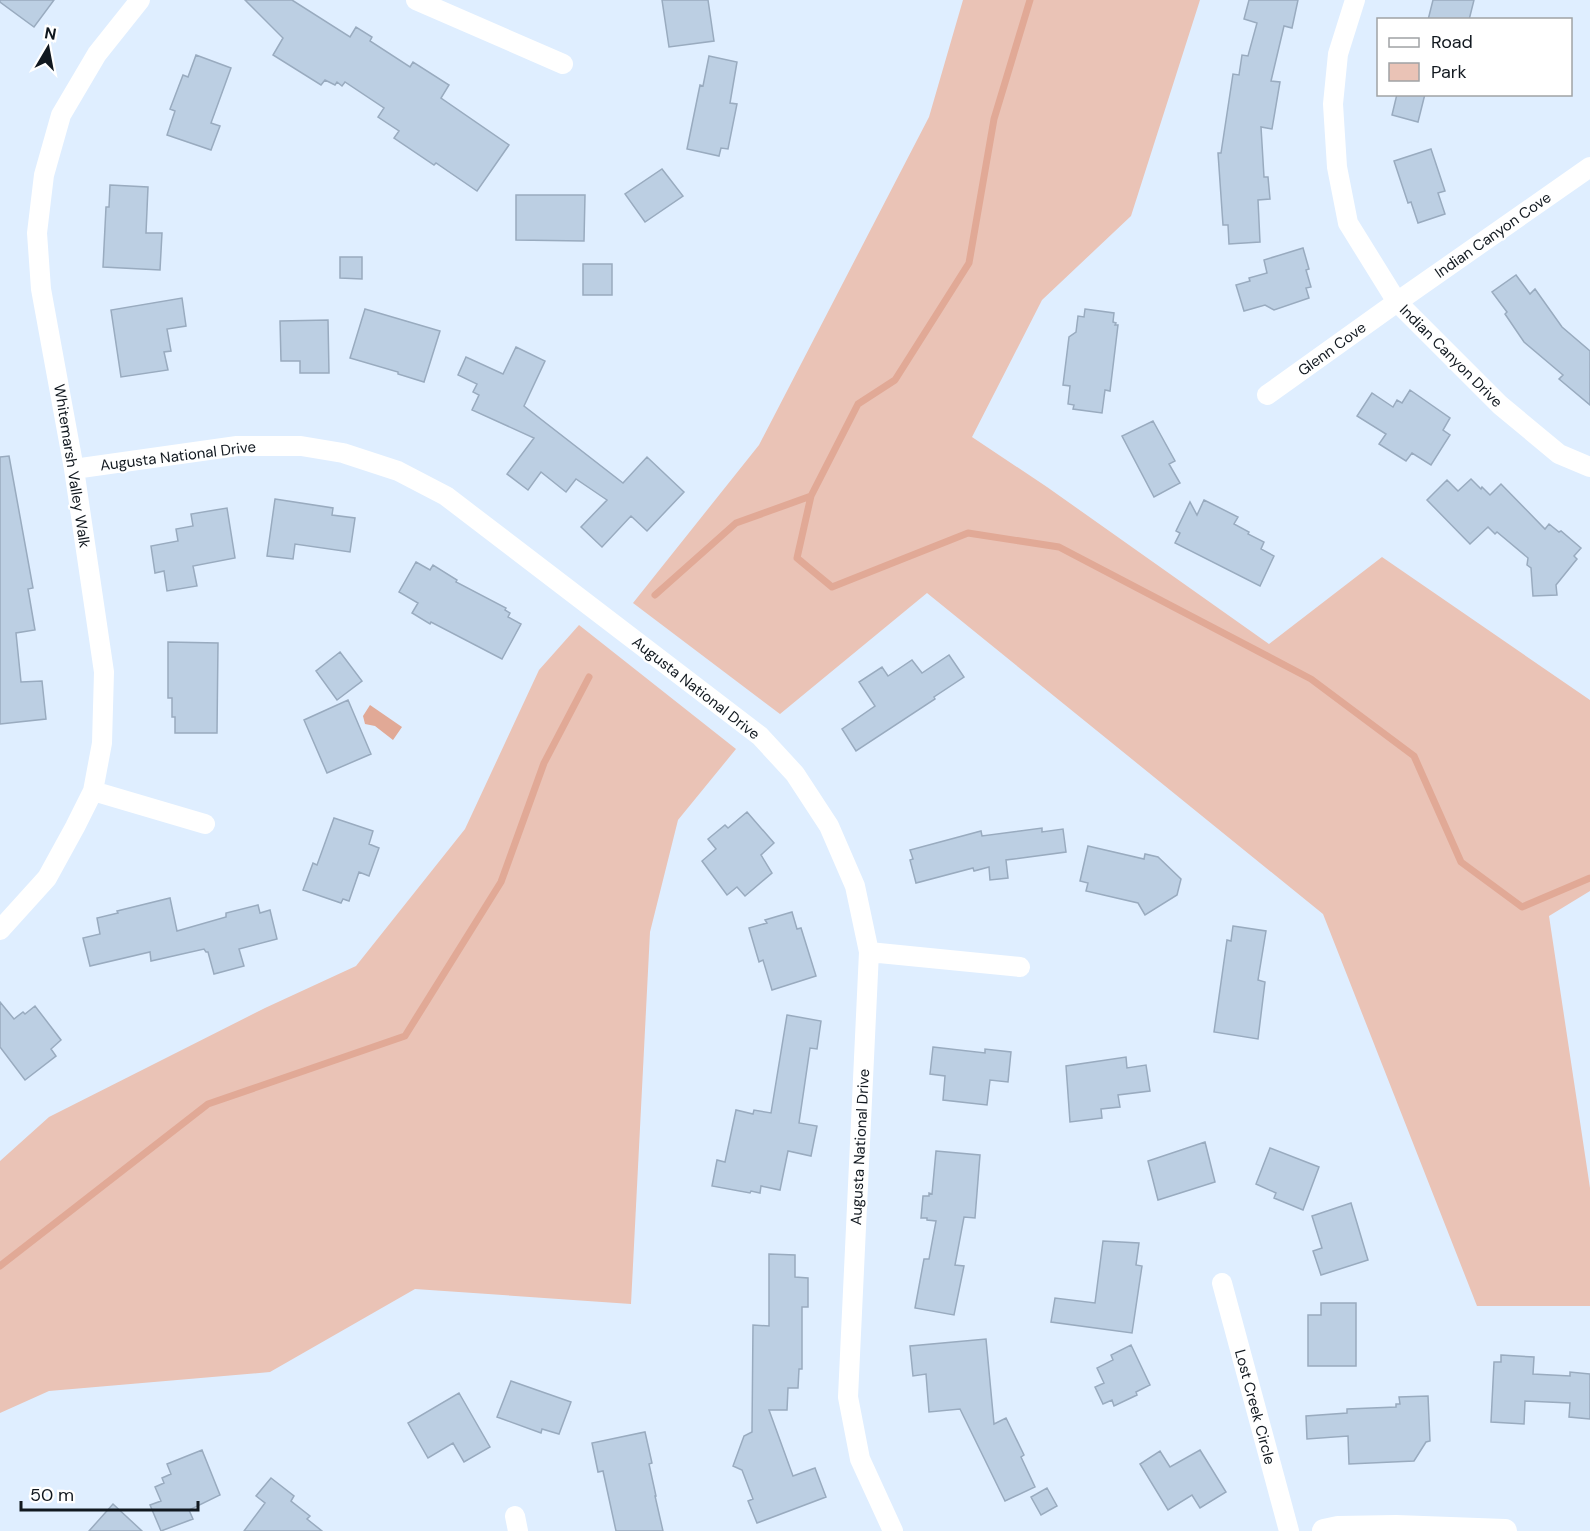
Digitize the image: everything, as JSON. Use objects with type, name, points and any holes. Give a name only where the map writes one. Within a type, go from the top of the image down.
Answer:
[{"type":"street","name":"Whitemarsh Valley Walk","points":[[0,930],[47,878],[93,791],[102,743],[104,672],[74,469],[41,289],[38,233],[44,175],[61,115],[97,54],[140,0]]},
{"type":"street","points":[[416,0],[562,64]]},
{"type":"street","name":"Indian Canyon Drive","points":[[1354,0],[1338,54],[1334,104],[1337,167],[1348,223],[1397,302],[1500,405],[1559,454],[1590,467]]},
{"type":"street","name":"Indian Canyon Cove","points":[[1397,302],[1590,167]]},
{"type":"street","name":"Glenn Cove","points":[[1267,395],[1397,302]]},
{"type":"street","name":"Augusta National Drive","points":[[74,469],[237,446],[301,446],[343,453],[398,471],[446,496],[760,736],[795,774],[829,826],[855,886],[869,952],[848,1397],[860,1459],[893,1531]]},
{"type":"street","points":[[93,791],[205,824]]},
{"type":"street","points":[[869,952],[1020,967]]},
{"type":"street","name":"Lost Creek Circle","points":[[1222,1283],[1289,1531]]},
{"type":"street","points":[[1324,1531],[1338,1528],[1396,1527],[1505,1531]]},
{"type":"green space","points":[[963,0],[1200,0],[1131,216],[1042,300],[972,437],[1047,487],[1269,644],[1382,557],[1590,700],[1590,891],[1549,916],[1590,1188],[1590,1306],[1477,1306],[1323,914],[927,593],[780,714],[633,603],[759,445],[929,117]]},
{"type":"green space","points":[[579,625],[736,749],[678,820],[650,932],[631,1304],[415,1289],[270,1372],[49,1391],[0,1413],[0,1161],[49,1117],[265,1008],[356,966],[465,829],[539,670]]},
{"type":"shaded area","points":[[370,705],[402,727],[393,740],[375,726],[365,724],[363,716]]},
{"type":"building","points":[[0,0],[54,0],[34,27]]},
{"type":"building","points":[[245,0],[292,0],[350,37],[356,27],[372,37],[370,41],[410,67],[413,62],[449,85],[441,98],[509,145],[477,191],[394,138],[399,131],[378,117],[384,108],[345,82],[342,86],[337,82],[335,85],[325,80],[321,85],[273,55],[283,38]]},
{"type":"building","points":[[662,0],[708,0],[714,41],[669,47]]},
{"type":"building","points":[[1249,0],[1298,0],[1292,28],[1284,26],[1271,81],[1280,82],[1272,129],[1261,127],[1264,177],[1268,177],[1270,199],[1258,200],[1260,242],[1229,244],[1228,225],[1223,225],[1218,153],[1221,153],[1233,74],[1239,75],[1242,55],[1248,56],[1257,23],[1244,19]]},
{"type":"building","points":[[1433,0],[1474,0],[1470,18],[1428,18]]},
{"type":"building","points":[[196,55],[231,68],[211,123],[220,126],[211,150],[167,135],[175,111],[170,109],[183,75],[188,77]]},
{"type":"building","points":[[709,56],[737,62],[730,103],[737,104],[728,149],[721,148],[719,156],[687,149],[700,85],[703,86]]},
{"type":"building","points":[[1397,96],[1424,96],[1418,122],[1392,115]]},
{"type":"building","points":[[1431,149],[1445,191],[1438,193],[1445,214],[1418,223],[1411,202],[1408,203],[1394,161]]},
{"type":"building","points":[[662,169],[683,196],[645,222],[625,194]]},
{"type":"building","points":[[110,185],[148,187],[146,233],[162,233],[160,270],[103,267],[106,207],[109,207]]},
{"type":"building","points":[[516,195],[585,195],[584,241],[516,240]]},
{"type":"building","points":[[1303,248],[1309,269],[1306,270],[1311,287],[1306,288],[1309,298],[1274,310],[1265,305],[1244,311],[1236,285],[1250,281],[1249,278],[1267,273],[1264,260]]},
{"type":"building","points":[[340,257],[362,257],[362,279],[340,278]]},
{"type":"building","points":[[583,264],[612,264],[612,295],[583,295]]},
{"type":"building","points":[[1516,275],[1530,294],[1535,289],[1562,327],[1590,351],[1590,405],[1559,379],[1563,375],[1524,342],[1505,314],[1507,312],[1492,292]]},
{"type":"building","points":[[182,298],[186,326],[167,329],[171,351],[164,352],[168,370],[121,377],[111,310]]},
{"type":"building","points":[[365,309],[440,331],[424,382],[350,358]]},
{"type":"building","points":[[1085,309],[1114,313],[1113,322],[1118,325],[1110,391],[1105,390],[1102,413],[1073,409],[1074,405],[1068,404],[1070,386],[1063,385],[1069,337],[1076,332],[1078,316],[1084,317]]},
{"type":"building","points":[[328,320],[329,373],[300,373],[300,361],[281,361],[280,321]]},
{"type":"building","points":[[516,347],[545,361],[524,406],[623,483],[647,457],[684,492],[647,531],[631,516],[602,547],[581,527],[607,500],[576,479],[566,492],[541,472],[528,490],[507,474],[534,438],[472,410],[479,395],[473,392],[477,384],[458,375],[466,357],[503,374]]},
{"type":"building","points":[[1410,390],[1450,418],[1443,430],[1450,435],[1431,465],[1412,453],[1406,461],[1379,444],[1386,434],[1357,416],[1372,393],[1393,407],[1397,400],[1402,403]]},
{"type":"building","points":[[1153,421],[1175,461],[1169,464],[1180,483],[1154,497],[1122,436]]},
{"type":"building","points":[[9,456],[33,588],[28,589],[35,630],[16,633],[21,682],[42,681],[46,719],[0,724],[0,457]]},
{"type":"building","points":[[1471,479],[1490,495],[1501,484],[1545,529],[1549,524],[1581,548],[1574,556],[1577,559],[1556,585],[1557,595],[1533,596],[1531,568],[1527,565],[1528,558],[1497,532],[1495,534],[1488,527],[1470,544],[1427,500],[1447,480],[1458,491]]},
{"type":"building","points":[[275,499],[333,508],[332,515],[355,518],[350,552],[295,544],[293,559],[267,556]]},
{"type":"building","points":[[1204,500],[1238,517],[1234,524],[1264,542],[1261,549],[1274,556],[1260,586],[1175,543],[1180,533],[1176,531],[1190,502],[1197,515]]},
{"type":"building","points":[[227,508],[235,558],[193,566],[197,586],[167,591],[164,571],[155,573],[151,546],[178,541],[176,529],[193,526],[191,514]]},
{"type":"building","points":[[416,562],[430,570],[433,565],[457,580],[456,582],[506,608],[505,610],[510,613],[508,617],[521,624],[502,659],[412,613],[418,603],[399,592]]},
{"type":"building","points":[[168,642],[218,643],[217,733],[175,733],[172,698],[168,698]]},
{"type":"building","points":[[340,652],[362,681],[337,700],[316,671]]},
{"type":"building","points":[[949,655],[964,677],[856,751],[842,729],[875,706],[859,682],[882,667],[888,676],[912,660],[922,673]]},
{"type":"building","points":[[348,700],[371,754],[327,773],[304,720]]},
{"type":"building","points":[[747,812],[774,843],[761,855],[772,873],[745,896],[737,887],[727,895],[702,861],[716,849],[708,839],[725,825],[728,828]]},
{"type":"building","points":[[334,818],[373,831],[369,844],[379,848],[369,876],[359,872],[349,901],[343,899],[341,903],[303,890],[313,863],[317,865]]},
{"type":"building","points":[[1042,828],[1042,832],[1063,829],[1066,852],[1006,860],[1008,878],[990,880],[989,867],[974,871],[973,868],[916,883],[910,850],[981,831],[982,836]]},
{"type":"building","points":[[1088,846],[1144,859],[1145,854],[1158,857],[1181,879],[1177,895],[1145,915],[1138,903],[1086,891],[1088,883],[1080,881]]},
{"type":"building","points":[[170,898],[177,931],[226,917],[226,913],[258,905],[260,913],[270,910],[277,939],[239,949],[244,966],[214,974],[208,952],[204,949],[151,961],[150,952],[90,966],[83,938],[100,934],[97,918]]},
{"type":"building","points":[[792,912],[797,929],[801,928],[816,976],[772,990],[763,960],[759,962],[749,928],[767,923],[765,920]]},
{"type":"building","points":[[1233,926],[1266,931],[1258,980],[1265,982],[1258,1039],[1214,1032],[1227,940],[1231,941]]},
{"type":"building","points":[[0,1002],[14,1019],[35,1006],[61,1040],[51,1049],[56,1056],[25,1080],[0,1047]]},
{"type":"building","points":[[787,1015],[821,1021],[817,1049],[810,1048],[799,1123],[817,1126],[811,1156],[788,1151],[780,1190],[761,1186],[760,1193],[751,1191],[750,1193],[712,1186],[717,1160],[725,1162],[736,1110],[753,1114],[754,1110],[771,1113]]},
{"type":"building","points":[[933,1047],[985,1053],[985,1049],[1011,1052],[1008,1082],[990,1080],[987,1105],[943,1100],[945,1076],[930,1074]]},
{"type":"building","points":[[1126,1057],[1127,1068],[1146,1065],[1150,1091],[1118,1095],[1120,1107],[1101,1109],[1102,1118],[1070,1122],[1066,1066]]},
{"type":"building","points":[[1205,1142],[1215,1182],[1158,1200],[1148,1161]]},
{"type":"building","points":[[1270,1148],[1319,1167],[1303,1210],[1274,1198],[1276,1193],[1256,1184]]},
{"type":"building","points":[[936,1151],[980,1155],[975,1218],[964,1217],[955,1265],[964,1266],[954,1315],[915,1308],[924,1259],[929,1259],[936,1221],[921,1218],[923,1196],[932,1194]]},
{"type":"building","points":[[1351,1203],[1368,1260],[1321,1275],[1313,1251],[1322,1248],[1312,1216]]},
{"type":"building","points":[[1103,1241],[1139,1243],[1136,1265],[1142,1266],[1132,1333],[1051,1322],[1055,1298],[1095,1303]]},
{"type":"building","points":[[769,1254],[795,1255],[795,1277],[808,1278],[808,1307],[802,1307],[802,1369],[799,1369],[798,1388],[788,1388],[787,1410],[769,1410],[793,1476],[815,1468],[826,1497],[757,1523],[748,1501],[753,1499],[742,1470],[733,1466],[744,1436],[752,1432],[753,1325],[769,1326]]},
{"type":"building","points":[[1321,1303],[1356,1303],[1356,1366],[1308,1366],[1308,1315],[1321,1315]]},
{"type":"building","points":[[986,1339],[994,1424],[1006,1418],[1024,1455],[1021,1457],[1035,1487],[1005,1501],[960,1409],[929,1412],[926,1374],[913,1376],[910,1346]]},
{"type":"building","points":[[1131,1345],[1150,1385],[1136,1392],[1137,1395],[1114,1406],[1112,1400],[1103,1404],[1095,1387],[1104,1383],[1097,1368],[1113,1360],[1111,1355]]},
{"type":"building","points":[[1501,1355],[1534,1357],[1533,1374],[1570,1376],[1570,1372],[1590,1374],[1590,1419],[1569,1417],[1570,1403],[1525,1401],[1524,1424],[1491,1422],[1494,1362],[1501,1362]]},
{"type":"building","points":[[511,1381],[571,1402],[559,1434],[542,1429],[541,1433],[497,1417]]},
{"type":"building","points":[[459,1393],[490,1447],[464,1462],[453,1443],[428,1458],[408,1423]]},
{"type":"building","points":[[1428,1396],[1430,1441],[1426,1442],[1414,1461],[1349,1464],[1348,1436],[1307,1439],[1306,1416],[1347,1413],[1347,1409],[1396,1407],[1396,1404],[1400,1404],[1399,1397]]},
{"type":"building","points":[[645,1432],[663,1531],[616,1531],[603,1471],[598,1472],[592,1443]]},
{"type":"building","points":[[202,1450],[220,1495],[189,1510],[193,1519],[161,1531],[150,1505],[161,1501],[155,1487],[164,1483],[162,1478],[171,1474],[167,1464]]},
{"type":"building","points":[[1200,1450],[1226,1492],[1200,1508],[1192,1495],[1168,1510],[1140,1464],[1160,1451],[1170,1467]]},
{"type":"building","points":[[271,1478],[294,1496],[291,1501],[310,1516],[307,1519],[322,1531],[244,1531],[265,1503],[256,1496]]},
{"type":"building","points":[[1047,1488],[1057,1506],[1041,1515],[1031,1497]]},
{"type":"building","points":[[113,1504],[142,1531],[89,1531]]},
{"type":"waterway","points":[[655,595],[736,523],[811,496],[858,404],[895,380],[969,263],[994,119],[1030,0]]},
{"type":"waterway","points":[[811,496],[797,558],[832,587],[968,533],[1059,547],[1311,679],[1414,756],[1461,862],[1522,907],[1590,878]]},
{"type":"waterway","points":[[0,1266],[208,1104],[405,1036],[501,882],[544,763],[589,677]]}]
